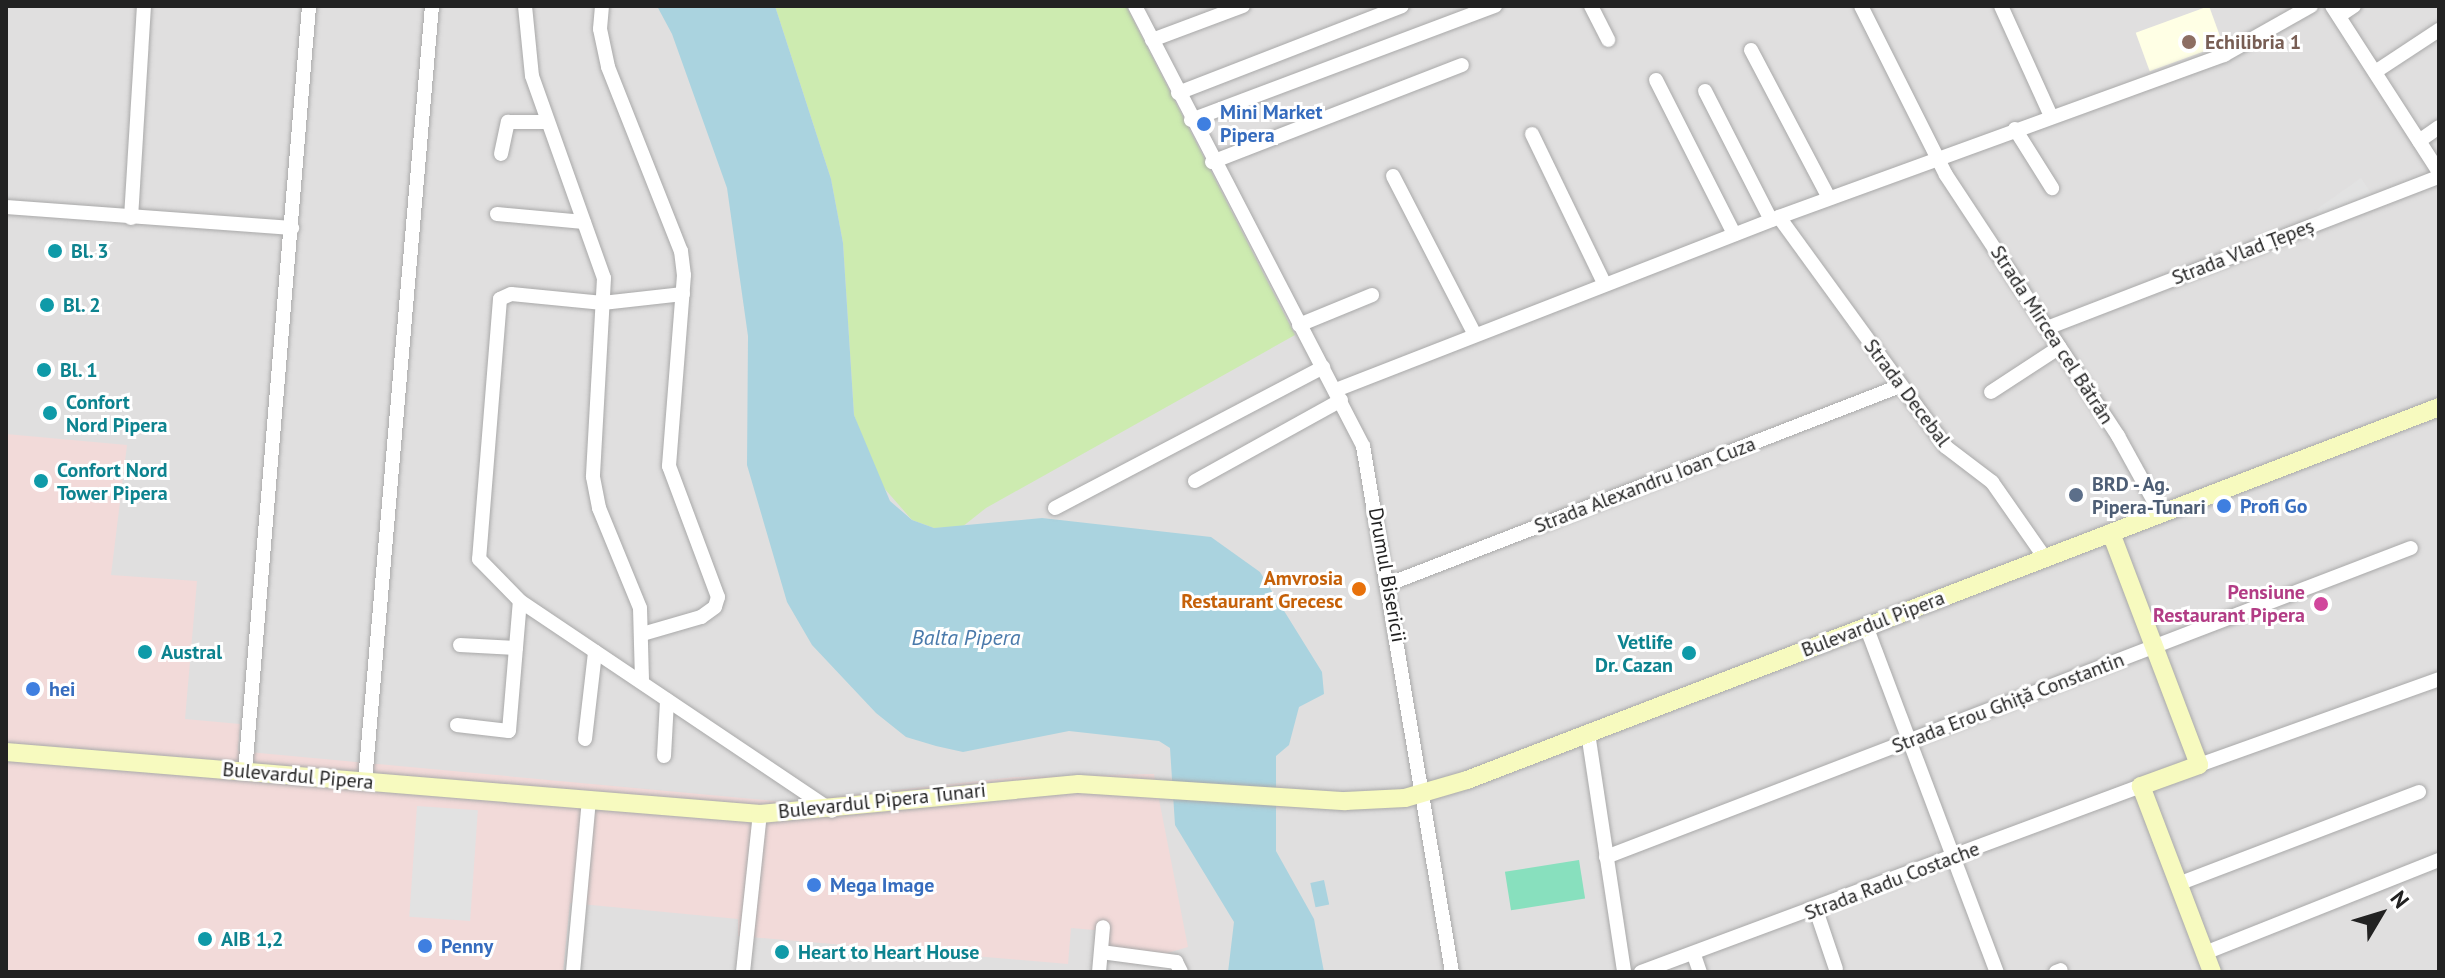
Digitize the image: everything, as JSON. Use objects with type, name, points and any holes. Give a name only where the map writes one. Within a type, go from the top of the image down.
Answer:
[{"type":"main road","name":"Bulevardul Pipera","points":[[1298,798],[1379,801],[1424,793],[2439,407]]},
{"type":"main road","points":[[2111,533],[2199,765],[2141,786],[2212,972]]},
{"type":"main road","name":"Bulevardul Pipera","points":[[6,752],[589,800]]},
{"type":"main road","name":"Bulevardul Pipera Tunari","points":[[589,800],[760,814],[797,813],[1001,788],[1079,784],[1298,798]]},
{"type":"street","points":[[131,218],[144,6]]},
{"type":"street","points":[[245,772],[309,6]]},
{"type":"street","points":[[365,781],[432,6]]},
{"type":"street","points":[[525,6],[526,52],[547,122],[604,278],[593,477],[599,508],[640,608],[642,680]]},
{"type":"street","points":[[602,6],[600,29],[608,67],[681,251],[683,294],[669,466],[718,597],[715,607],[701,617],[642,634]]},
{"type":"street","name":"Drumul Bisericii","points":[[1135,6],[1212,162],[1338,395],[1368,464],[1452,972]]},
{"type":"street","points":[[1152,40],[1243,6]]},
{"type":"street","points":[[1178,93],[1402,6]]},
{"type":"street","points":[[1191,120],[1495,6]]},
{"type":"street","points":[[1591,6],[1608,40]]},
{"type":"street","name":"Strada Mircea cel Bătrân","points":[[1861,6],[1938,158],[2060,347],[2161,514]]},
{"type":"street","points":[[2001,6],[2051,116]]},
{"type":"street","points":[[1195,481],[1338,395],[1474,333],[1829,198],[2242,48],[2311,6]]},
{"type":"street","points":[[2354,6],[2336,11],[2439,174]]},
{"type":"street","points":[[2375,72],[2439,30]]},
{"type":"street","points":[[1751,50],[1829,198]]},
{"type":"street","points":[[1212,162],[1462,65]]},
{"type":"street","points":[[1656,80],[1734,234]]},
{"type":"street","name":"Strada Decebal","points":[[1705,91],[1775,219],[1953,455],[1992,482],[2045,558]]},
{"type":"street","points":[[501,154],[508,122],[547,122]]},
{"type":"street","points":[[2419,141],[2439,127]]},
{"type":"street","points":[[2015,129],[2052,188]]},
{"type":"street","points":[[1532,134],[1604,283]]},
{"type":"street","name":"Strada Vlad Țepeș","points":[[2047,328],[2439,174]]},
{"type":"street","points":[[1393,176],[1474,333]]},
{"type":"street","points":[[6,207],[292,228]]},
{"type":"street","points":[[497,214],[584,222]]},
{"type":"street","points":[[683,294],[603,303],[511,294],[500,299],[479,559],[520,601],[642,680],[832,811]]},
{"type":"street","points":[[1299,325],[1372,295]]},
{"type":"street","points":[[1991,392],[2060,347]]},
{"type":"street","points":[[1055,508],[1323,367]]},
{"type":"street","name":"Strada Alexandru Ioan Cuza","points":[[1389,584],[1900,386]]},
{"type":"street","name":"Strada Erou Ghiță Constantin","points":[[1606,857],[2411,548]]},
{"type":"street","points":[[457,725],[509,731],[520,601]]},
{"type":"street","points":[[1866,626],[1997,972]]},
{"type":"street","points":[[460,645],[516,648]]},
{"type":"street","points":[[585,739],[595,652]]},
{"type":"street","points":[[2199,765],[2439,679]]},
{"type":"street","points":[[664,756],[667,700]]},
{"type":"street","points":[[1588,733],[1624,972]]},
{"type":"street","name":"Strada Radu Costache","points":[[1641,972],[1816,910],[2141,786]]},
{"type":"street","points":[[797,813],[798,788]]},
{"type":"street","points":[[2178,884],[2419,792]]},
{"type":"street","points":[[573,972],[589,800]]},
{"type":"street","points":[[743,972],[760,814]]},
{"type":"street","points":[[2205,953],[2439,860]]},
{"type":"street","points":[[1816,910],[1836,969]]},
{"type":"street","points":[[1099,972],[1103,927]]},
{"type":"street","points":[[1101,952],[1176,962],[1181,972]]},
{"type":"street","points":[[1694,955],[1700,972]]},
{"type":"shaded area","points":[[6,6],[2439,6],[2439,972],[6,972]]},
{"type":"shaded area","points":[[2209,6],[2223,45],[2150,71],[2136,33]]},
{"type":"shaded area","points":[[2361,178],[2376,201],[2323,222],[2317,209]]},
{"type":"shaded area","points":[[6,434],[127,445],[111,575],[197,581],[185,719],[240,724],[238,751],[786,802],[1015,777],[1154,774],[1188,947],[1130,964],[1105,949],[1106,931],[1071,928],[1068,964],[738,936],[738,919],[570,903],[563,972],[6,972]]},
{"type":"shaded area","points":[[417,806],[478,810],[470,921],[409,917]]},
{"type":"green space","points":[[775,6],[1126,6],[1295,335],[986,508],[962,527],[934,528],[912,520],[877,480],[854,415],[843,243],[831,179]]},
{"type":"green space","points":[[1579,860],[1585,899],[1511,910],[1505,872]]},
{"type":"water","name":"Balta Pipera","points":[[657,6],[775,6],[831,179],[843,243],[854,415],[890,501],[912,520],[934,528],[1042,518],[1211,537],[1260,572],[1322,672],[1324,694],[1299,707],[1289,745],[1276,756],[1276,851],[1314,919],[1324,972],[1228,972],[1234,922],[1175,825],[1170,748],[1159,741],[1069,731],[963,752],[936,746],[906,737],[876,713],[812,645],[787,602],[747,465],[748,336],[727,188],[672,34]]},
{"type":"water","points":[[1324,880],[1329,904],[1316,907],[1310,883]]},
{"type":"place","name":"Echilibria 1","points":[[2189,42]]},
{"type":"place","name":"Mini Market Pipera","points":[[1204,124]]},
{"type":"place","name":"Bl. 3","points":[[55,251]]},
{"type":"place","name":"Bl. 2","points":[[47,305]]},
{"type":"place","name":"Bl. 1","points":[[44,370]]},
{"type":"place","name":"Confort Nord Pipera","points":[[50,413]]},
{"type":"place","name":"Confort Nord Tower Pipera","points":[[41,481]]},
{"type":"place","name":"BRD - Ag. Pipera-Tunari","points":[[2076,495]]},
{"type":"place","name":"Profi Go","points":[[2224,506]]},
{"type":"place","name":"Amvrosia Restaurant Grecesc","points":[[1359,589]]},
{"type":"place","name":"Pensiune Restaurant Pipera","points":[[2321,604]]},
{"type":"place","name":"Austral","points":[[145,652]]},
{"type":"place","name":"Vetlife Dr. Cazan","points":[[1689,653]]},
{"type":"place","name":"hei","points":[[33,689]]},
{"type":"place","name":"Mega Image","points":[[814,885]]},
{"type":"place","name":"AIB 1,2","points":[[205,939]]},
{"type":"place","name":"Penny","points":[[425,946]]},
{"type":"place","name":"Heart to Heart House","points":[[782,952]]}]
